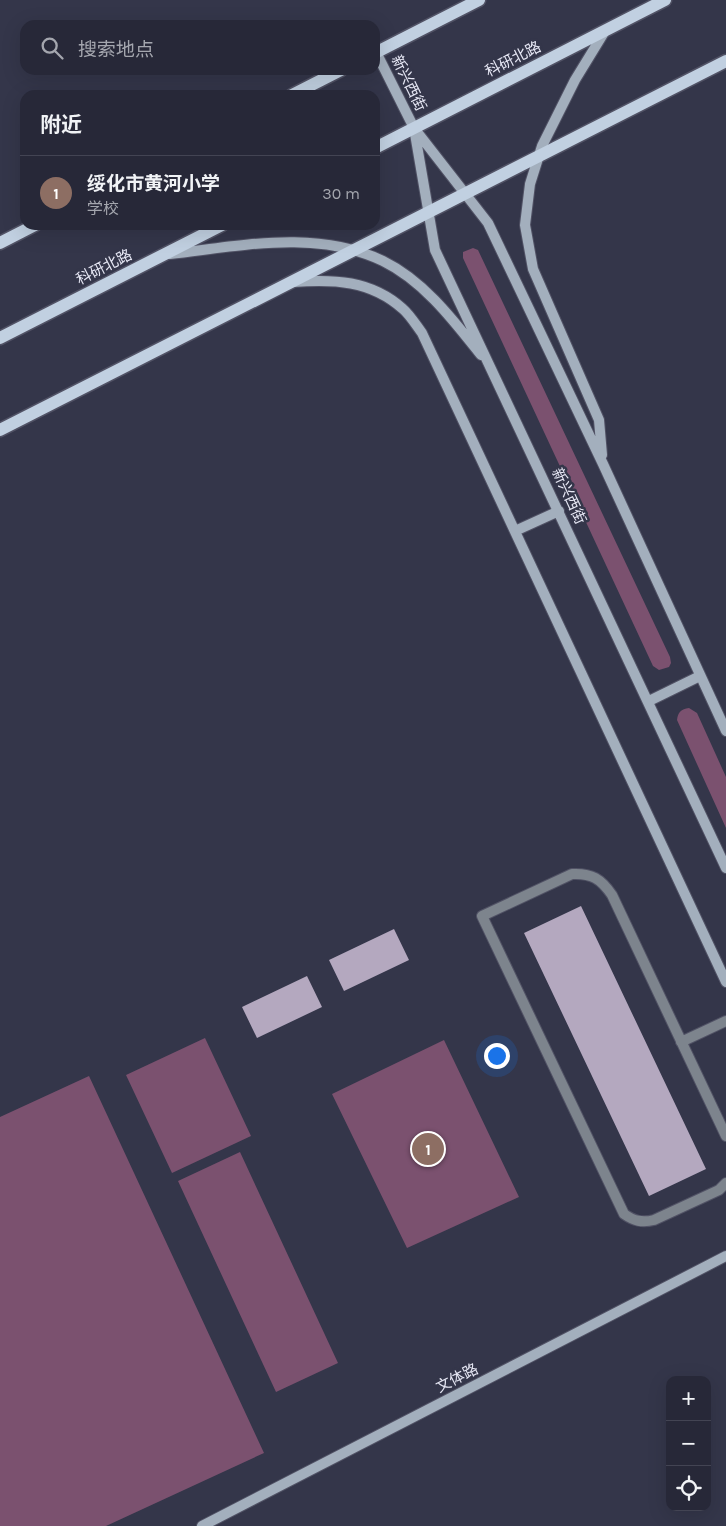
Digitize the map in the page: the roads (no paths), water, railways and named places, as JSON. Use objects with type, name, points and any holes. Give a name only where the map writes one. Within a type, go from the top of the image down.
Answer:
[{"type":"main road","points":[[380,50],[479,0]]},
{"type":"main road","name":"科研北路","points":[[380,145],[665,0]]},
{"type":"main road","points":[[603,464],[599,420],[533,269],[526,217],[530,184],[551,123],[605,31]]},
{"type":"main road","name":"新兴西街","points":[[380,60],[414,128],[488,223],[603,464],[726,731]]},
{"type":"main road","points":[[0,430],[726,61]]},
{"type":"main road","points":[[302,90],[331,75]]},
{"type":"main road","name":"新兴西街","points":[[414,128],[435,250],[726,868]]},
{"type":"main road","points":[[0,243],[25,230]]},
{"type":"main road","name":"科研北路","points":[[0,338],[212,230]]},
{"type":"main road","points":[[164,254],[294,241],[323,243],[353,250],[384,262],[414,282],[445,310],[492,368]]},
{"type":"main road","points":[[290,283],[326,280],[353,282],[378,292],[403,309],[422,333],[726,982]]},
{"type":"main road","points":[[514,531],[559,511]]},
{"type":"main road","points":[[649,701],[700,676]]},
{"type":"main road","name":"文体路","points":[[202,1526],[726,1256]]},
{"type":"lane","points":[[726,1136],[612,895],[602,881],[587,874],[572,874],[482,916],[624,1214],[633,1220],[643,1222],[654,1220],[719,1190],[726,1182]]},
{"type":"lane","points":[[681,1042],[726,1021]]},
{"type":"place","name":"绥化市黄河小学","points":[[428,1149]]}]
